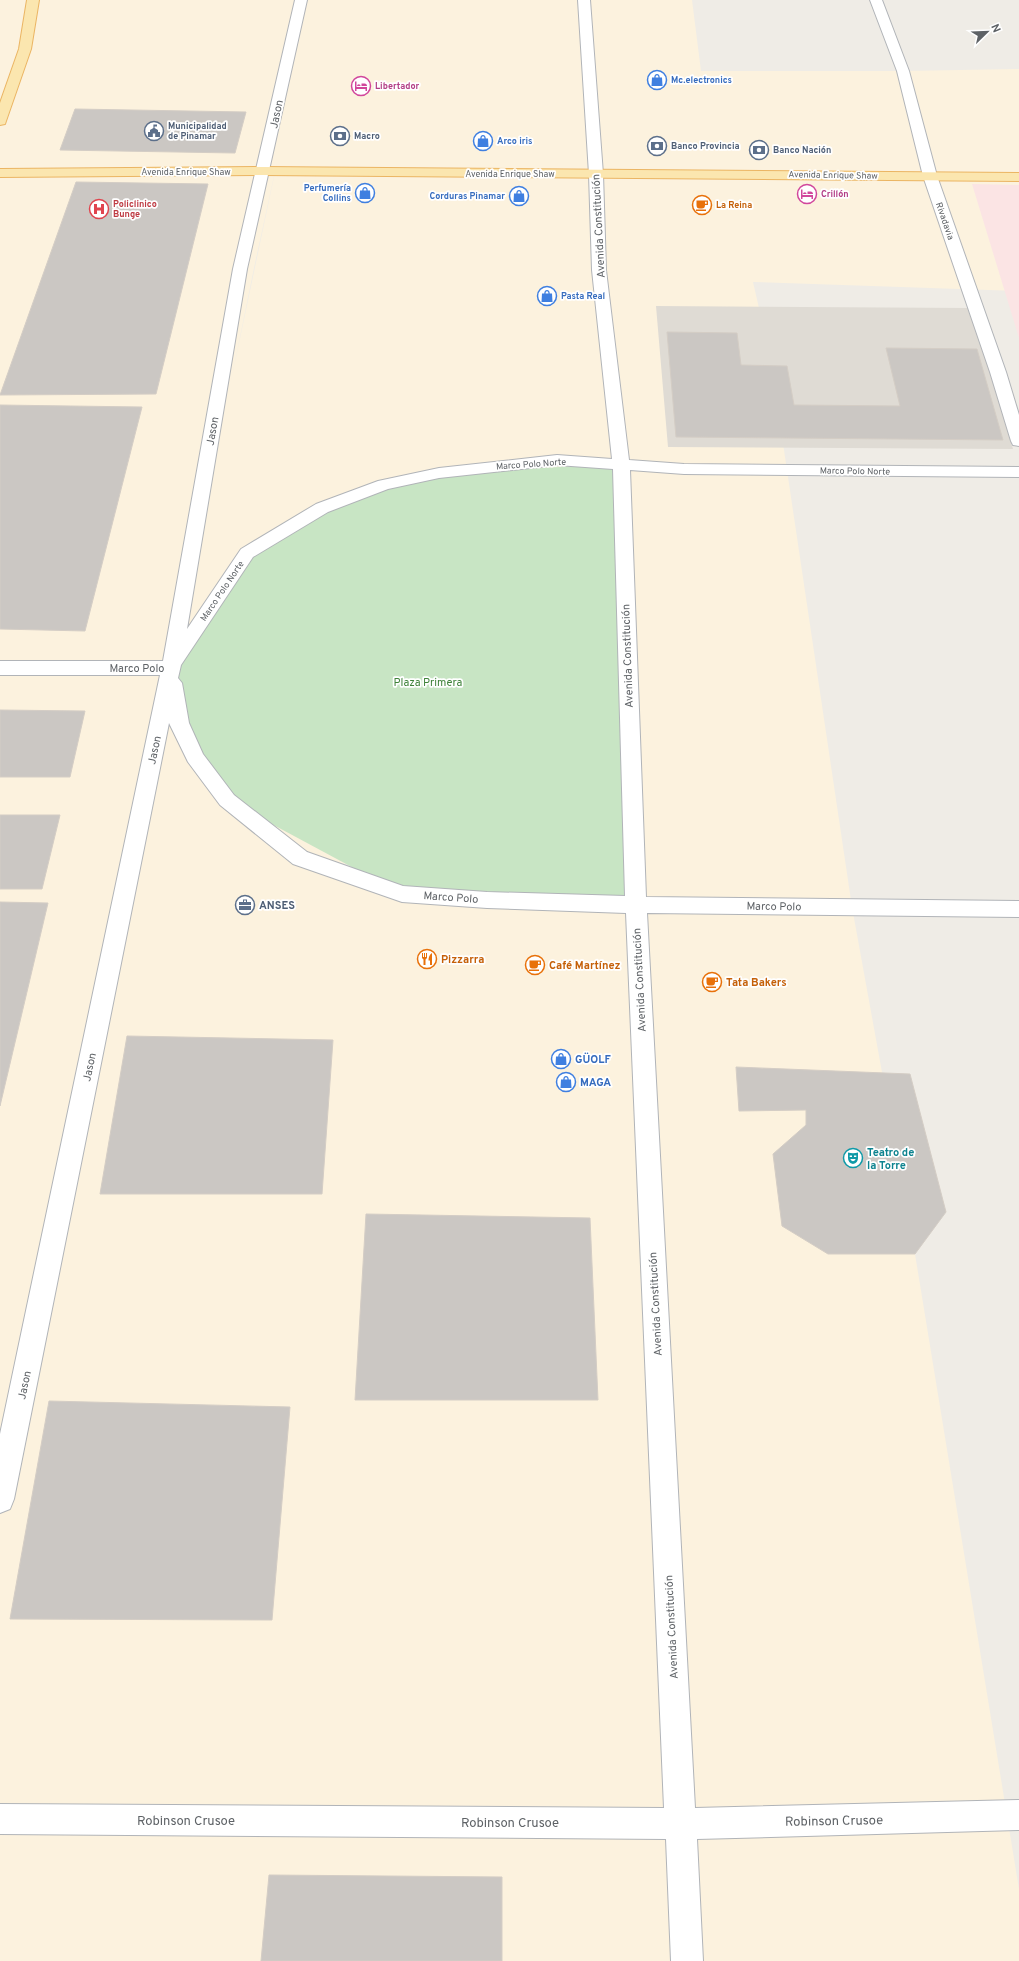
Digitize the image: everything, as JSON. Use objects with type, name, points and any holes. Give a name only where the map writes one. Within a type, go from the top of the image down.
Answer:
[{"type":"main road","points":[[0,121],[26,49],[34,0]]},
{"type":"main road","name":"Avenida Enrique Shaw","points":[[0,173],[263,171],[1019,177]]},
{"type":"street","name":"Jason","points":[[0,1499],[171,668],[240,269],[301,0]]},
{"type":"street","name":"Avenida Constitución","points":[[584,0],[596,174],[600,270],[620,464],[636,905],[687,1961]]},
{"type":"street","name":"Rivadavia","points":[[876,0],[903,71],[930,176],[998,372],[1019,441]]},
{"type":"street","name":"Marco Polo Norte","points":[[171,668],[247,553],[322,508],[384,485],[439,473],[557,460],[684,469],[1019,472]]},
{"type":"street","name":"Marco Polo","points":[[0,668],[171,668],[180,722],[195,758],[227,800],[300,858],[402,894],[487,900],[636,905],[1019,909]]},
{"type":"street","name":"Robinson Crusoe","points":[[0,1819],[680,1824],[1019,1815]]},
{"type":"shaded area","points":[[0,0],[692,0],[701,71],[903,71],[1019,69],[1019,291],[753,282],[770,356],[852,907],[915,1254],[1019,1889],[1019,1961],[0,1961]],"holes":[[[277,162],[275,172],[230,386],[254,268]],[[303,858],[630,904],[402,894]]]},
{"type":"shaded area","points":[[972,184],[1019,185],[1019,338]]},
{"type":"shaded area","points":[[656,306],[970,308],[1013,449],[668,447]]},
{"type":"green space","name":"Plaza Primera","points":[[621,464],[636,905],[402,894],[227,800],[195,757],[171,668],[247,553],[322,508],[439,473]]},
{"type":"building","name":"Municipalidad de Pinamar","points":[[75,109],[246,112],[235,153],[60,150]]},
{"type":"building","points":[[76,182],[208,184],[156,394],[0,395]]},
{"type":"building","points":[[667,332],[737,333],[741,365],[787,366],[794,405],[900,406],[886,348],[977,349],[1003,440],[676,437]]},
{"type":"building","points":[[0,405],[142,407],[85,631],[0,629]]},
{"type":"building","points":[[0,710],[85,711],[70,777],[0,777]]},
{"type":"building","points":[[0,815],[60,815],[42,889],[0,889]]},
{"type":"building","points":[[0,902],[48,903],[0,1106]]},
{"type":"building","points":[[127,1036],[333,1040],[322,1194],[100,1194]]},
{"type":"building","name":"Teatro de la Torre","points":[[736,1067],[910,1074],[946,1212],[915,1254],[828,1254],[782,1226],[773,1154],[806,1125],[806,1110],[739,1111]]},
{"type":"building","points":[[366,1214],[590,1218],[598,1400],[355,1400]]},
{"type":"building","points":[[49,1401],[290,1407],[272,1620],[10,1619]]},
{"type":"building","points":[[269,1875],[502,1877],[502,1961],[261,1961]]},
{"type":"place","name":"Mc.electronics","points":[[657,80]]},
{"type":"place","name":"Libertador","points":[[361,86]]},
{"type":"place","name":"Municipalidad de Pinamar","points":[[154,131]]},
{"type":"place","name":"Macro","points":[[340,136]]},
{"type":"place","name":"Arco iris","points":[[483,141]]},
{"type":"place","name":"Banco Provincia","points":[[657,146]]},
{"type":"place","name":"Banco Nación","points":[[759,150]]},
{"type":"place","name":"Perfumería Collins","points":[[365,193]]},
{"type":"place","name":"Crillón","points":[[807,194]]},
{"type":"place","name":"Corduras Pinamar","points":[[519,196]]},
{"type":"place","name":"La Reina","points":[[702,205]]},
{"type":"place","name":"Policlinico Bunge","points":[[99,209]]},
{"type":"place","name":"Pasta Real","points":[[547,296]]},
{"type":"place","name":"ANSES","points":[[245,905]]},
{"type":"place","name":"Pizzarra","points":[[427,959]]},
{"type":"place","name":"Café Martínez","points":[[535,965]]},
{"type":"place","name":"Tata Bakers","points":[[712,982]]},
{"type":"place","name":"GÜOLF","points":[[561,1059]]},
{"type":"place","name":"MAGA","points":[[566,1082]]},
{"type":"place","name":"Teatro de la Torre","points":[[853,1158]]}]
